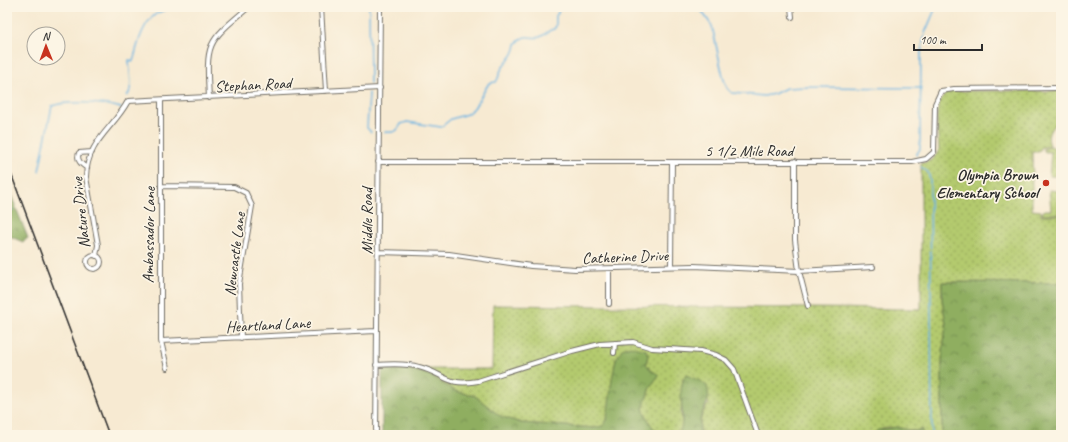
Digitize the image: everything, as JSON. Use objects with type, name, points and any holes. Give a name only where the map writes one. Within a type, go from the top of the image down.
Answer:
[{"type":"street","points":[[209,98],[207,61],[210,47],[218,34],[249,7]]},
{"type":"street","points":[[321,7],[326,91]]},
{"type":"street","name":"Middle Road","points":[[376,435],[380,7]]},
{"type":"street","points":[[791,7],[792,17]]},
{"type":"street","name":"Stephan Road","points":[[128,101],[380,88]]},
{"type":"street","name":"5 1/2 Mile Road","points":[[378,162],[912,162],[926,159],[934,152],[935,104],[941,91],[954,88],[1061,88]]},
{"type":"street","name":"Ambassador Lane","points":[[161,100],[161,340],[167,368]]},
{"type":"street","name":"Nature Drive","points":[[96,256],[98,245],[86,177],[87,168],[92,152],[101,134],[122,111],[128,101]]},
{"type":"street","name":"Nature Drive","points":[[87,168],[80,162],[78,156],[79,153],[92,152]]},
{"type":"street","points":[[671,266],[672,162]]},
{"type":"street","points":[[795,162],[795,240],[799,271],[808,306]]},
{"type":"street","name":"Newcastle Lane","points":[[161,186],[234,187],[243,190],[249,197],[252,211],[239,289],[240,338]]},
{"type":"street","name":"Catherine Drive","points":[[378,252],[449,254],[552,268],[609,269],[671,266],[799,271],[873,267]]},
{"type":"street","points":[[609,269],[609,304]]},
{"type":"street","name":"Heartland Lane","points":[[161,340],[240,338],[376,331]]},
{"type":"street","points":[[376,365],[393,364],[420,367],[452,382],[464,384],[478,382],[572,351],[615,342],[633,342],[652,348],[701,351],[716,354],[726,360],[734,369],[758,435]]},
{"type":"street","points":[[614,353],[615,342]]},
{"type":"green space","points":[[950,91],[1061,91],[1061,118],[1049,133],[1048,137],[1050,145],[1041,148],[1039,152],[1032,152],[1032,210],[1041,211],[1041,215],[1061,215],[1061,283],[942,282],[942,299],[946,324],[942,361],[942,435],[923,435],[921,428],[920,431],[913,431],[896,428],[884,428],[872,435],[700,435],[701,418],[709,403],[683,379],[681,413],[683,428],[678,435],[661,435],[650,425],[643,409],[650,387],[651,370],[646,364],[648,355],[616,359],[607,420],[603,426],[595,428],[521,423],[500,416],[475,396],[455,391],[429,375],[409,369],[492,369],[493,305],[921,309],[921,163],[932,159],[939,149],[937,125],[938,109],[944,96]]},
{"type":"green space","points":[[1051,146],[1057,150],[1057,163],[1060,163],[1060,177],[1049,176],[1051,152],[1045,152],[1043,149]]},
{"type":"green space","points":[[7,185],[28,238],[23,242],[7,235]]},
{"type":"green space","points":[[1059,189],[1059,211],[1061,211],[1061,214],[1042,214],[1044,210],[1051,210],[1049,190],[1058,191]]},
{"type":"green space","points":[[942,282],[1061,283],[1061,435],[942,435],[942,361],[946,324],[942,299]]},
{"type":"green space","points":[[630,346],[646,350],[648,355],[646,364],[651,370],[659,375],[650,387],[643,409],[653,428],[664,435],[382,435],[382,369],[409,369],[429,375],[455,391],[475,396],[500,416],[521,423],[595,428],[603,426],[607,420],[616,359],[622,349]]},
{"type":"green space","points":[[686,375],[707,386],[708,399],[700,418],[700,435],[678,435],[682,421],[681,389]]},
{"type":"green space","points":[[897,427],[911,431],[920,431],[921,428],[923,435],[872,435],[878,430]]},
{"type":"waterway","points":[[127,96],[131,84],[129,60],[133,61],[143,29],[156,14],[173,7]]},
{"type":"waterway","points":[[369,7],[370,83]]},
{"type":"waterway","points":[[385,132],[395,131],[401,124],[407,122],[441,127],[451,119],[467,114],[474,108],[489,83],[496,82],[501,70],[514,52],[516,44],[523,38],[540,37],[554,29],[556,26],[556,16],[561,7]]},
{"type":"waterway","points":[[699,7],[712,26],[723,77],[727,88],[732,93],[764,96],[774,94],[786,88],[807,87],[920,88]]},
{"type":"waterway","points":[[916,155],[920,149],[921,52],[925,33],[936,7]]},
{"type":"waterway","points":[[369,93],[367,128],[371,132]]},
{"type":"waterway","points":[[39,171],[52,106],[67,103],[86,103],[121,108]]},
{"type":"waterway","points":[[921,167],[928,172],[930,180],[932,435]]},
{"type":"waterway","points":[[7,211],[13,210]]},
{"type":"railway","points":[[7,163],[109,435]]},
{"type":"place","name":"Olympia Brown Elementary School","points":[[1046,183]]}]
